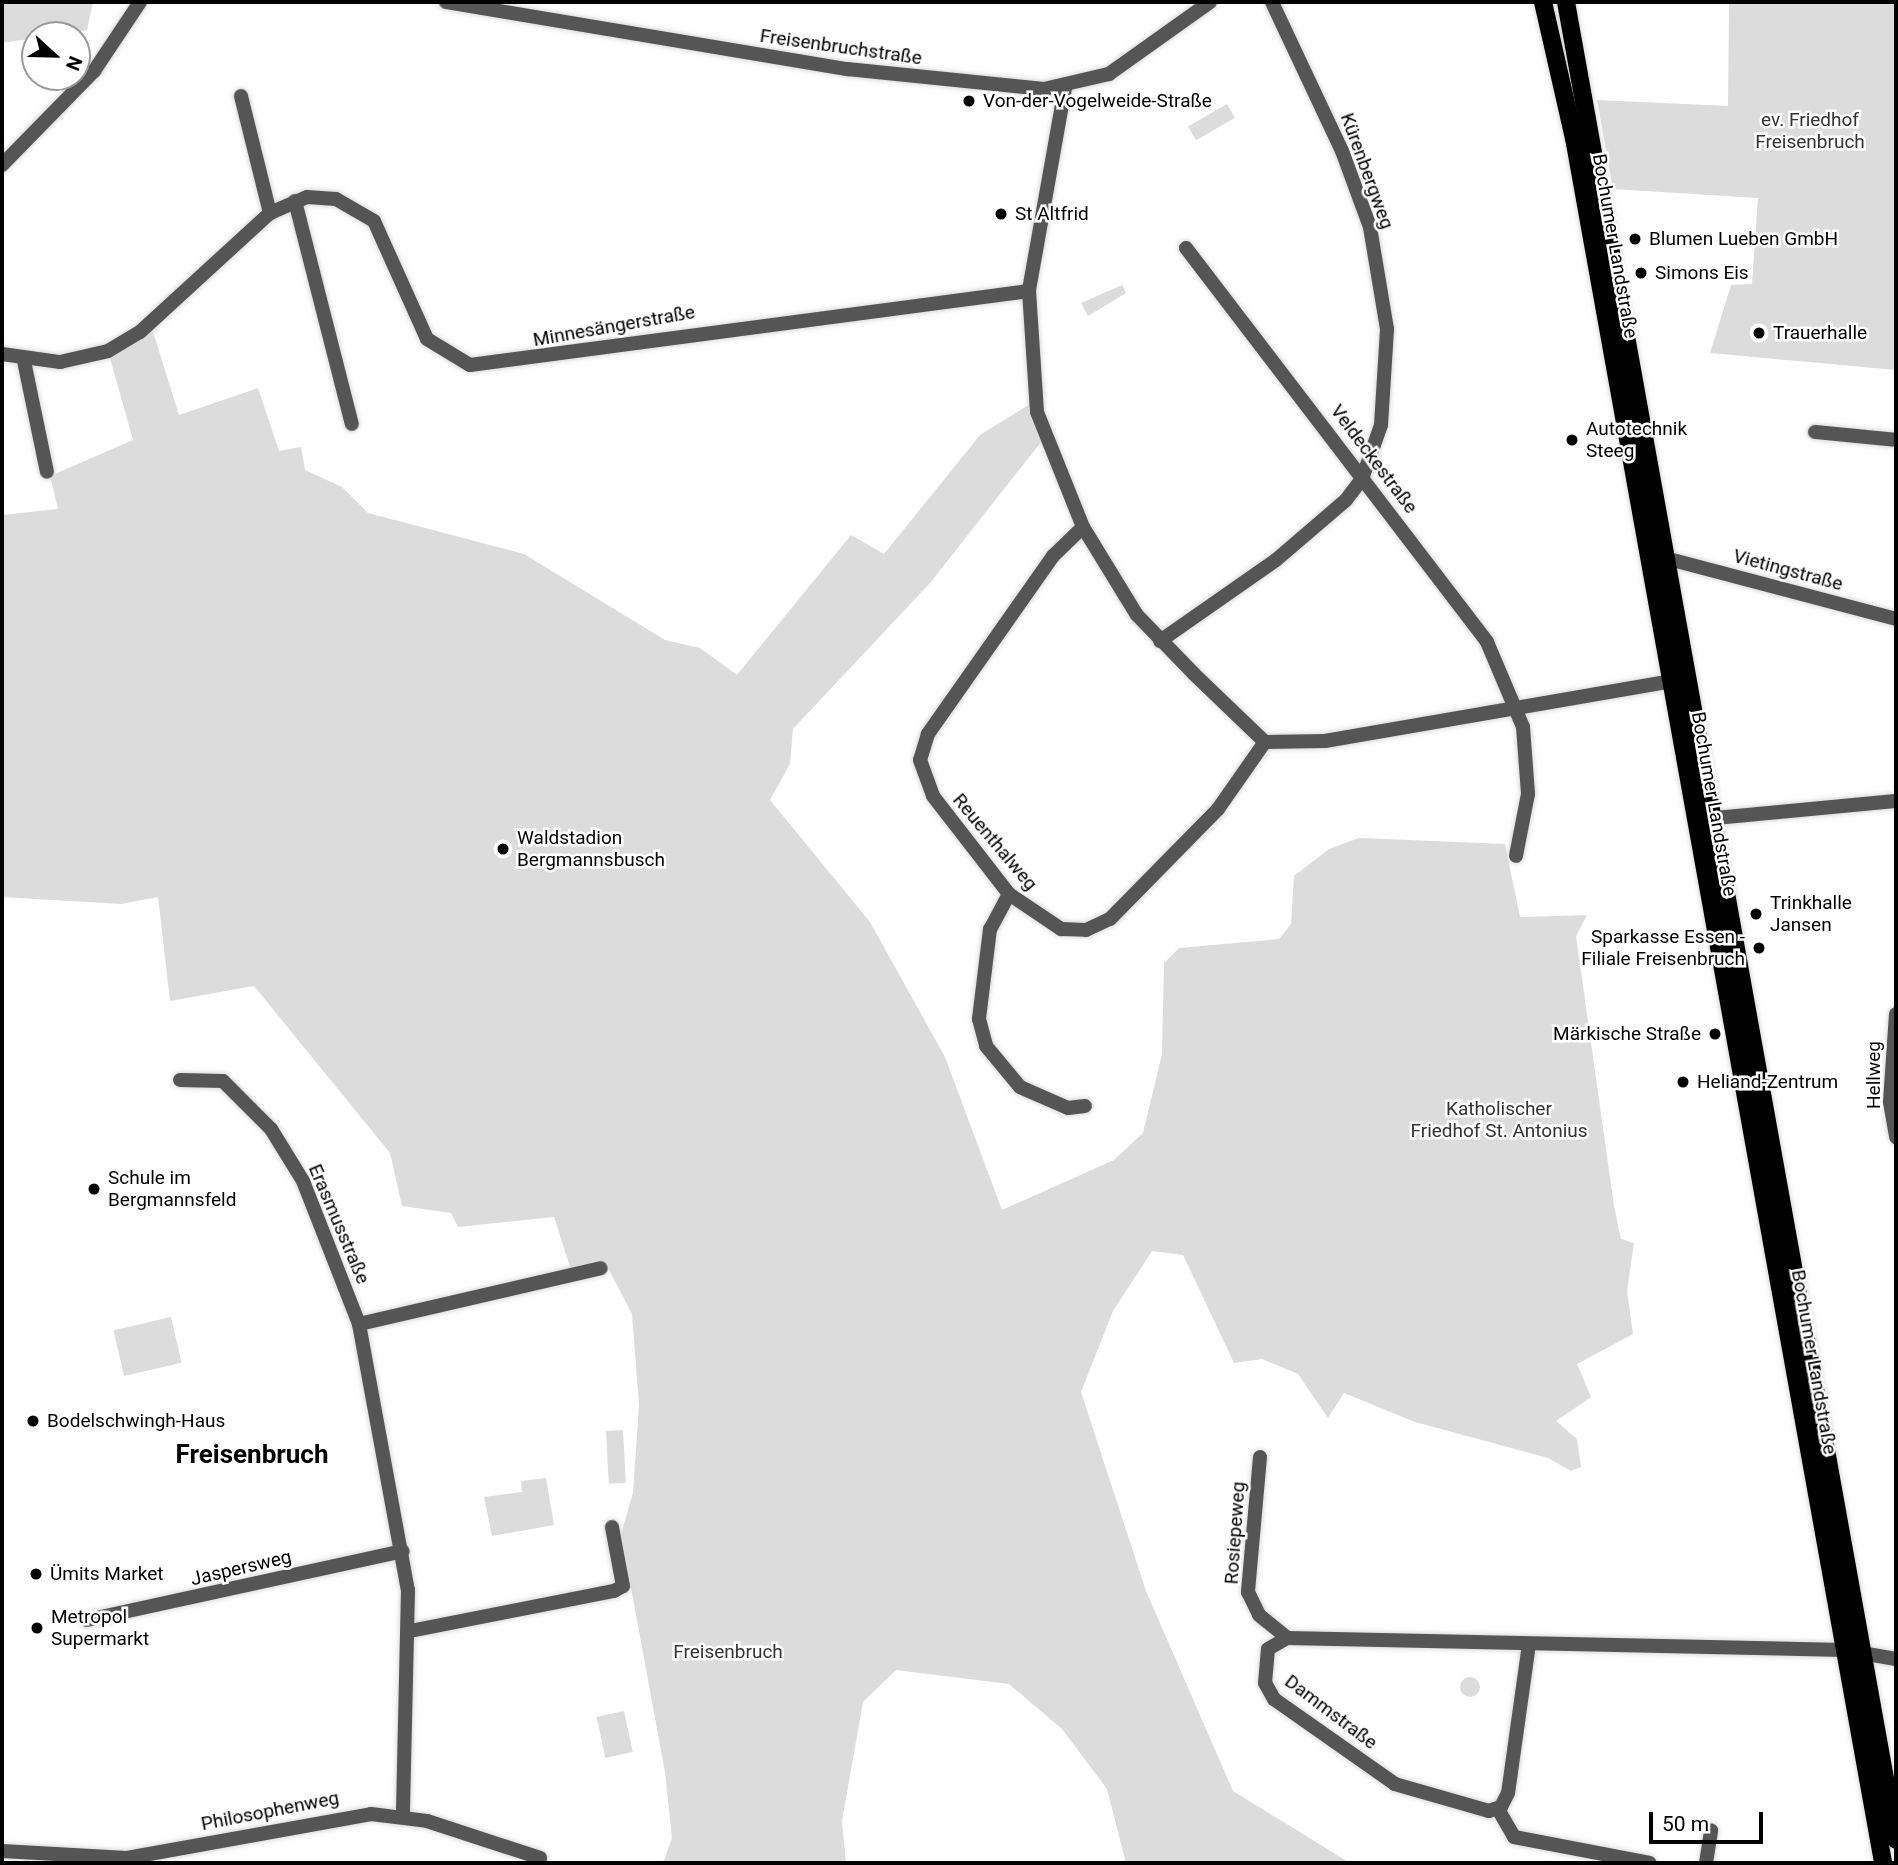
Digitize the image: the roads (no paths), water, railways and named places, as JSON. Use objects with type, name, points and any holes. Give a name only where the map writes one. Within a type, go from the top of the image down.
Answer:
[{"type":"main road","name":"Bochumer Landstraße","points":[[1543,2],[1574,138],[1883,1863]]},
{"type":"main road","name":"Bochumer Landstraße","points":[[1566,2],[1669,559],[1896,1840]]},
{"type":"street","points":[[2,165],[94,71],[140,2]]},
{"type":"street","name":"Freisenbruchstraße","points":[[446,2],[847,69],[1065,88],[1109,74],[1210,2]]},
{"type":"street","points":[[539,18],[542,2]]},
{"type":"street","name":"Kürenbergweg","points":[[1160,641],[1276,560],[1362,479],[1381,425],[1387,365],[1376,259],[1342,151],[1272,2]]},
{"type":"street","points":[[1065,88],[1029,291],[1037,412],[1083,527],[1160,641],[1265,742],[1325,741],[1510,704],[1671,681]]},
{"type":"street","points":[[241,96],[270,213]]},
{"type":"street","name":"Minnesängerstraße","points":[[2,354],[24,361],[81,359],[128,340],[270,213],[295,201],[336,199],[374,220],[427,338],[470,365],[1029,291]]},
{"type":"street","points":[[295,201],[352,424]]},
{"type":"street","name":"Veldeckestraße","points":[[1186,248],[1481,633],[1510,704]]},
{"type":"street","points":[[24,361],[47,472]]},
{"type":"street","points":[[1815,432],[1896,440]]},
{"type":"street","name":"Reuenthalweg","points":[[1083,527],[1053,556],[928,734],[920,760],[933,796],[1009,894],[1061,929],[1086,929],[1110,919],[1218,809],[1265,742]]},
{"type":"street","name":"Vietingstraße","points":[[1669,559],[1896,619]]},
{"type":"street","points":[[1510,704],[1523,727],[1528,794],[1516,856]]},
{"type":"street","points":[[1695,820],[1896,801]]},
{"type":"street","points":[[1009,894],[990,929],[979,1019],[986,1046],[1020,1087],[1068,1108],[1085,1106]]},
{"type":"street","name":"Hellweg","points":[[1896,1014],[1890,1102],[1896,1137]]},
{"type":"street","name":"Erasmusstraße","points":[[180,1080],[223,1081],[271,1129],[303,1181],[359,1324],[403,1551],[410,1631],[403,1815]]},
{"type":"street","points":[[359,1324],[601,1268]]},
{"type":"street","name":"Rosiepeweg","points":[[1260,1457],[1248,1591],[1259,1615],[1287,1638]]},
{"type":"street","points":[[410,1631],[614,1591],[623,1586],[612,1527]]},
{"type":"street","name":"Jaspersweg","points":[[87,1620],[403,1551]]},
{"type":"street","points":[[1287,1638],[1844,1650],[1896,1659]]},
{"type":"street","name":"Dammstraße","points":[[1287,1638],[1268,1649],[1264,1662],[1274,1699],[1409,1791],[1479,1810],[1498,1809]]},
{"type":"street","points":[[1529,1644],[1508,1793],[1498,1809],[1514,1837],[1650,1863]]},
{"type":"street","name":"Philosophenweg","points":[[2,1851],[127,1861],[342,1816],[403,1815],[514,1857],[540,1858]]},
{"type":"street","points":[[1706,1863],[1712,1830]]},
{"type":"place","name":"Von-der-Vogelweide-Straße","points":[[969,101]]},
{"type":"place","name":"St Altfrid","points":[[1001,214]]},
{"type":"place","name":"Blumen Lueben GmbH","points":[[1635,239]]},
{"type":"place","name":"Simons Eis","points":[[1641,273]]},
{"type":"place","name":"Trauerhalle","points":[[1759,333]]},
{"type":"place","name":"Autotechnik Steeg","points":[[1572,440]]},
{"type":"place","name":"Waldstadion Bergmannsbusch","points":[[503,849]]},
{"type":"place","name":"Trinkhalle Jansen","points":[[1756,914]]},
{"type":"place","name":"Sparkasse Essen - Filiale Freisenbruch","points":[[1759,948]]},
{"type":"place","name":"Märkische Straße","points":[[1715,1034]]},
{"type":"place","name":"Heliand-Zentrum","points":[[1683,1082]]},
{"type":"place","name":"Schule im Bergmannsfeld","points":[[94,1189]]},
{"type":"place","name":"Bodelschwingh-Haus","points":[[33,1421]]},
{"type":"place","name":"Ümits Market","points":[[36,1574]]},
{"type":"place","name":"Metropol Supermarkt","points":[[37,1628]]},
{"type":"district","name":"Freisenbruch","points":[[252,1455]]},
{"type":"park label","name":"ev. Friedhof Freisenbruch","points":[[1810,131]]},
{"type":"park label","name":"Katholischer Friedhof St. Antonius","points":[[1499,1120]]}]
